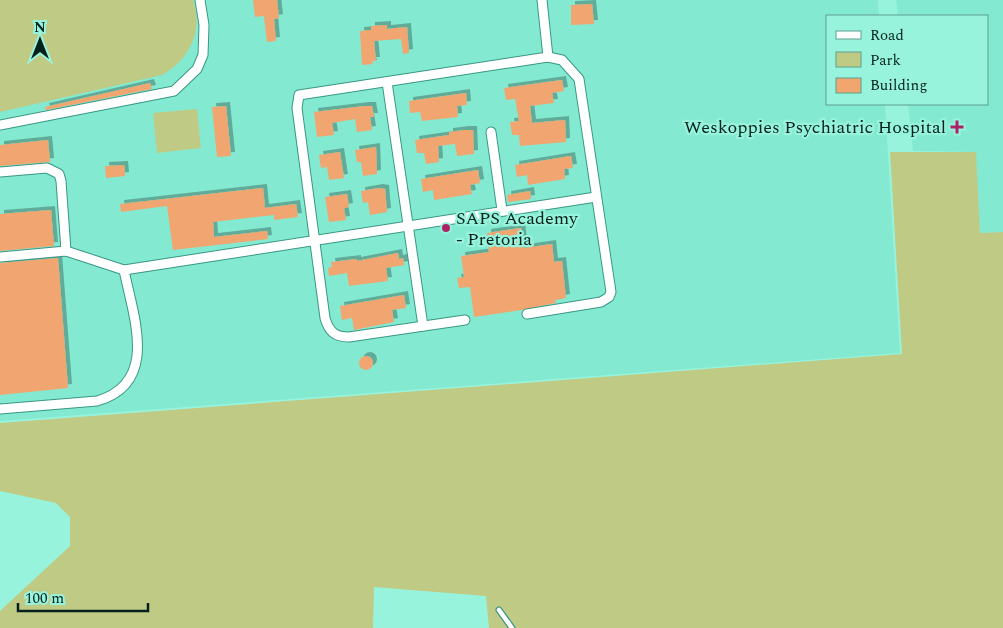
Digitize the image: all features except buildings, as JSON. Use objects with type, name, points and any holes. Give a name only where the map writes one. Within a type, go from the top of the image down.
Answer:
[{"type":"street","points":[[0,125],[174,92],[197,68],[203,55],[204,25],[200,0]]},
{"type":"street","points":[[542,0],[548,57]]},
{"type":"street","points":[[465,320],[349,337],[340,337],[332,333],[325,318],[298,97],[307,93],[548,57],[562,60],[578,76],[611,292],[601,302],[527,314]]},
{"type":"street","points":[[387,82],[423,326]]},
{"type":"street","points":[[491,132],[502,210]]},
{"type":"street","points":[[0,172],[47,168],[58,174],[61,181],[66,251]]},
{"type":"street","points":[[0,256],[66,251],[124,270],[502,210],[596,197]]},
{"type":"street","points":[[0,409],[97,401],[111,396],[124,387],[137,366],[138,347],[124,270]]},
{"type":"lane","points":[[499,610],[512,628]]},
{"type":"shaded area","name":"SAPS Academy - Pretoria","points":[[0,0],[878,0],[879,15],[826,15],[826,105],[885,105],[900,353],[0,421]]},
{"type":"shaded area","name":"Weskoppies Psychiatric Hospital","points":[[896,0],[1003,0],[1003,232],[980,233],[975,152],[913,151],[908,105],[988,105],[988,15],[898,15]]},
{"type":"green space","points":[[0,0],[193,0],[197,23],[192,44],[187,53],[172,69],[162,75],[0,112]]},
{"type":"green space","points":[[197,109],[201,148],[157,153],[153,113]]},
{"type":"green space","points":[[890,152],[976,152],[980,233],[1003,232],[1003,628],[489,628],[486,596],[374,587],[373,628],[0,628],[0,611],[70,546],[70,517],[56,503],[0,491],[0,423],[902,354]]},
{"type":"place","name":"Weskoppies Psychiatric Hospital","points":[[957,127]]},
{"type":"place","name":"SAPS Academy - Pretoria","points":[[446,228]]}]
